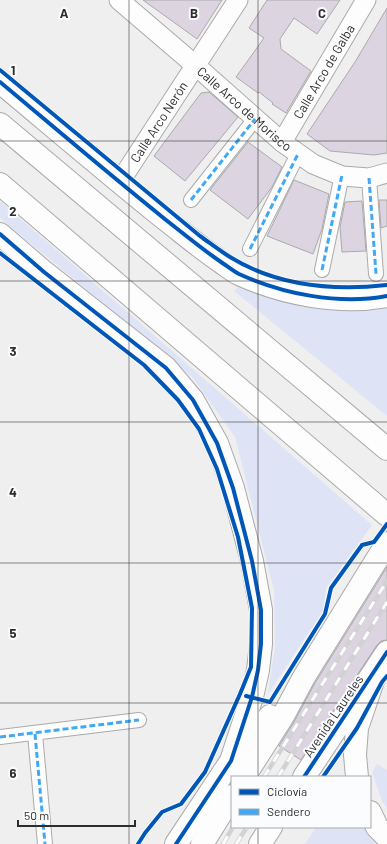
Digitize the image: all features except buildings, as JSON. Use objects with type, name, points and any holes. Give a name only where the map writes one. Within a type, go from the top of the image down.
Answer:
[{"type":"main road","points":[[0,82],[119,183],[206,251],[238,273],[270,286],[318,297],[348,299],[378,298],[387,296]]},
{"type":"main road","points":[[0,120],[26,146]]},
{"type":"main road","points":[[0,124],[387,449]]},
{"type":"main road","points":[[0,184],[383,512]]},
{"type":"main road","points":[[0,234],[44,272],[166,368],[193,400],[217,443],[233,488],[242,521],[252,561],[261,610],[261,644],[258,670],[237,769]]},
{"type":"main road","points":[[237,769],[304,677],[387,543]]},
{"type":"main road","points":[[358,776],[355,755],[357,728],[383,659]]},
{"type":"main road","name":"Avenida Laureles","points":[[305,776],[383,659]]},
{"type":"main road","points":[[176,844],[231,776]]},
{"type":"main road","points":[[202,844],[231,798]]},
{"type":"main road","points":[[371,814],[377,827],[387,837]]},
{"type":"main road","points":[[260,844],[270,828]]},
{"type":"street","name":"Calle Arco de Morisco","points":[[119,0],[282,142],[313,164],[342,176],[369,178],[387,173]]},
{"type":"street","name":"Calle Arco Nerón","points":[[119,183],[238,0]]},
{"type":"street","name":"Calle Arco de Galba","points":[[282,142],[366,0]]},
{"type":"street","points":[[191,200],[255,119]]},
{"type":"street","points":[[250,249],[298,154]]},
{"type":"street","points":[[322,270],[342,175]]},
{"type":"street","points":[[369,178],[376,274]]},
{"type":"street","points":[[0,738],[139,720]]},
{"type":"street","points":[[35,734],[45,844]]},
{"type":"shaded area","points":[[0,201],[372,525],[326,588],[323,611],[268,694],[275,647],[274,590],[235,437],[192,377],[0,218]]},
{"type":"shaded area","points":[[239,285],[274,299],[293,304],[330,310],[368,310],[387,308],[387,416],[234,291]]},
{"type":"shaded area","points":[[377,764],[387,770],[387,808],[382,801],[372,772]]},
{"type":"shaded area","points":[[315,828],[369,828],[381,844],[305,844]]},
{"type":"railway","points":[[265,776],[387,581]]},
{"type":"railway","points":[[279,776],[387,602]]},
{"type":"railway","points":[[223,844],[232,828]]},
{"type":"railway","points":[[236,844],[246,828]]},
{"type":"marked path","points":[[191,200],[255,119]]},
{"type":"marked path","points":[[250,249],[298,154]]},
{"type":"marked path","points":[[322,270],[342,175]]},
{"type":"marked path","points":[[369,178],[376,274]]},
{"type":"marked path","points":[[0,737],[139,720]]},
{"type":"marked path","points":[[35,734],[45,844]]},
{"type":"cycle path","points":[[0,70],[200,236],[230,257],[248,267],[267,274],[306,284],[346,287],[387,285]]},
{"type":"cycle path","points":[[0,82],[166,220],[237,273],[274,287],[311,296],[349,299],[387,296]]},
{"type":"cycle path","points":[[0,234],[44,272],[166,368],[193,400],[217,443],[233,488],[252,561],[261,610],[261,644],[258,670],[252,697],[231,761],[176,844]]},
{"type":"cycle path","points":[[0,253],[144,365],[178,400],[199,429],[217,469],[238,537],[252,608],[251,667],[205,772],[181,804],[162,812],[138,844]]},
{"type":"cycle path","points":[[246,696],[270,702],[325,614],[331,588],[362,545],[374,542],[387,524]]},
{"type":"cycle path","points":[[305,776],[387,652]]},
{"type":"cycle path","points":[[324,776],[357,728],[382,682],[387,676]]}]
